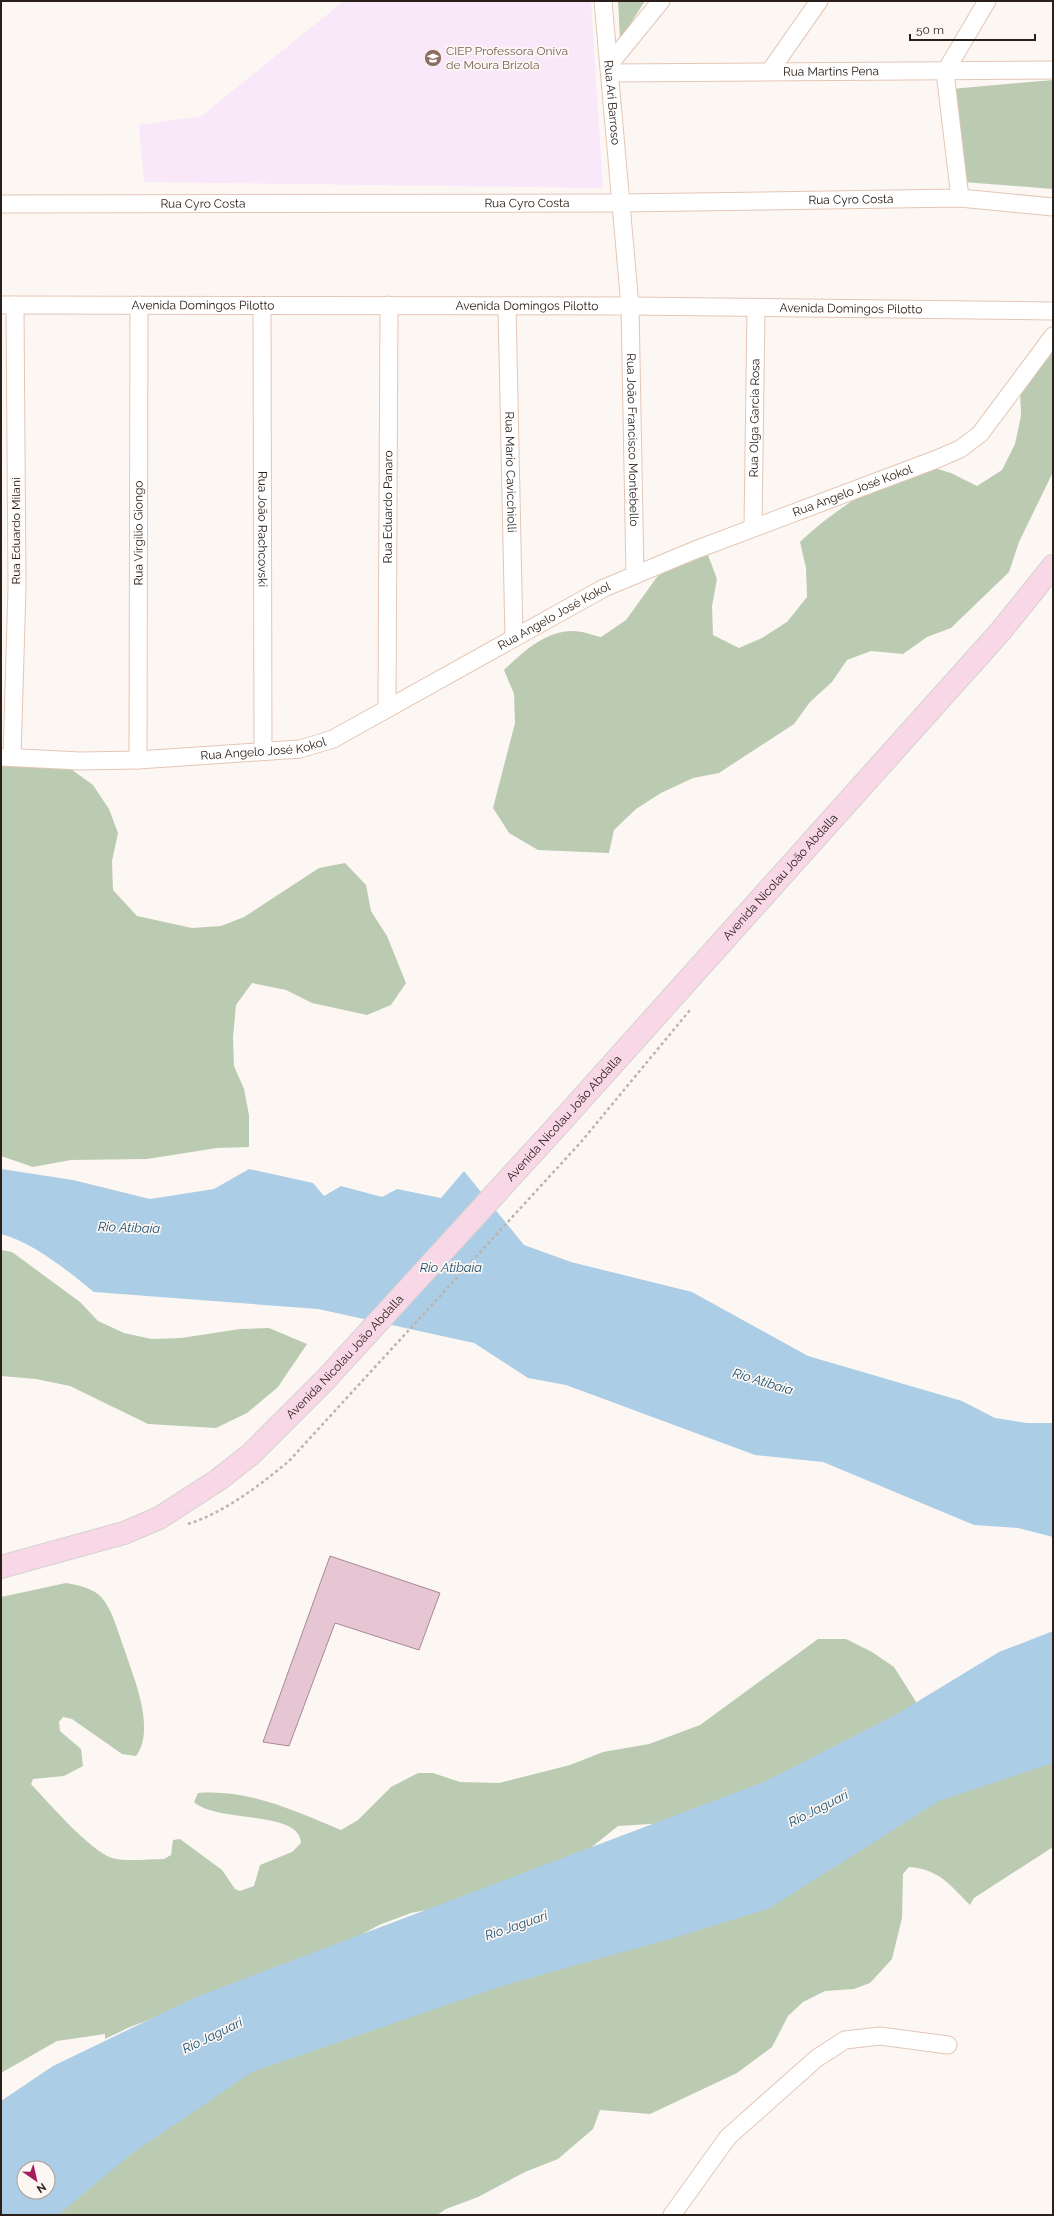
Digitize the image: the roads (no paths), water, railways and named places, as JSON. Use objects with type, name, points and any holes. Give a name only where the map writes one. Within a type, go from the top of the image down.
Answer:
[{"type":"main road","name":"Avenida Nicolau João Abdalla","points":[[1,1567],[124,1533],[159,1518],[218,1480],[245,1458],[326,1379],[559,1124],[1000,632],[1053,566]]},
{"type":"street","name":"Rua Ari Barroso","points":[[602,1],[622,203],[630,306]]},
{"type":"street","points":[[609,69],[661,1]]},
{"type":"street","points":[[770,70],[819,1]]},
{"type":"street","points":[[960,198],[945,72],[987,1]]},
{"type":"street","name":"Rua Martins Pena","points":[[609,69],[945,72],[1053,70]]},
{"type":"street","name":"Rua Cyro Costa","points":[[1,204],[622,203],[960,198],[1053,207]]},
{"type":"street","name":"Avenida Domingos Pilotto","points":[[8,305],[630,306],[1053,311]]},
{"type":"street","name":"Rua Eduardo Milani","points":[[6,757],[16,588],[8,305]]},
{"type":"street","name":"Rua Virgilio Giongo","points":[[138,305],[138,760]]},
{"type":"street","name":"Rua Eduardo Panaro","points":[[387,708],[389,305]]},
{"type":"street","name":"Rua João Rachcovski","points":[[262,306],[264,751]]},
{"type":"street","name":"Rua Mario Cavicchiolli","points":[[507,306],[514,638]]},
{"type":"street","name":"Rua João Francisco Montebello","points":[[630,306],[635,575]]},
{"type":"street","name":"Rua Olga Garcia Rosa","points":[[753,528],[756,308]]},
{"type":"street","name":"Rua Angelo José Kokol","points":[[6,757],[138,760],[300,748],[333,739],[604,588],[753,528],[938,460],[960,449],[980,434],[1053,336]]},
{"type":"street","points":[[672,2215],[728,2137],[817,2058],[845,2040],[880,2036],[948,2045]]},
{"type":"water","name":"Rio Atibaia","points":[[1,1169],[73,1180],[150,1199],[214,1189],[249,1169],[313,1183],[324,1196],[341,1186],[382,1197],[397,1189],[441,1198],[464,1171],[524,1245],[571,1262],[692,1292],[808,1356],[962,1401],[995,1418],[1027,1423],[1053,1423],[1053,1537],[1018,1528],[974,1525],[823,1462],[755,1455],[566,1385],[528,1378],[474,1343],[318,1309],[94,1292],[50,1258],[26,1244],[1,1234]]},
{"type":"water","name":"Rio Jaguari","points":[[1053,1631],[1053,1763],[939,1801],[768,1909],[673,1938],[502,1986],[252,2072],[130,2155],[58,2215],[1,2215],[1,2101],[53,2066],[196,1997],[766,1781],[897,1714],[999,1652]]},
{"type":"place","name":"CIEP Professora Oniva de Moura Brizola","points":[[433,58]]}]
